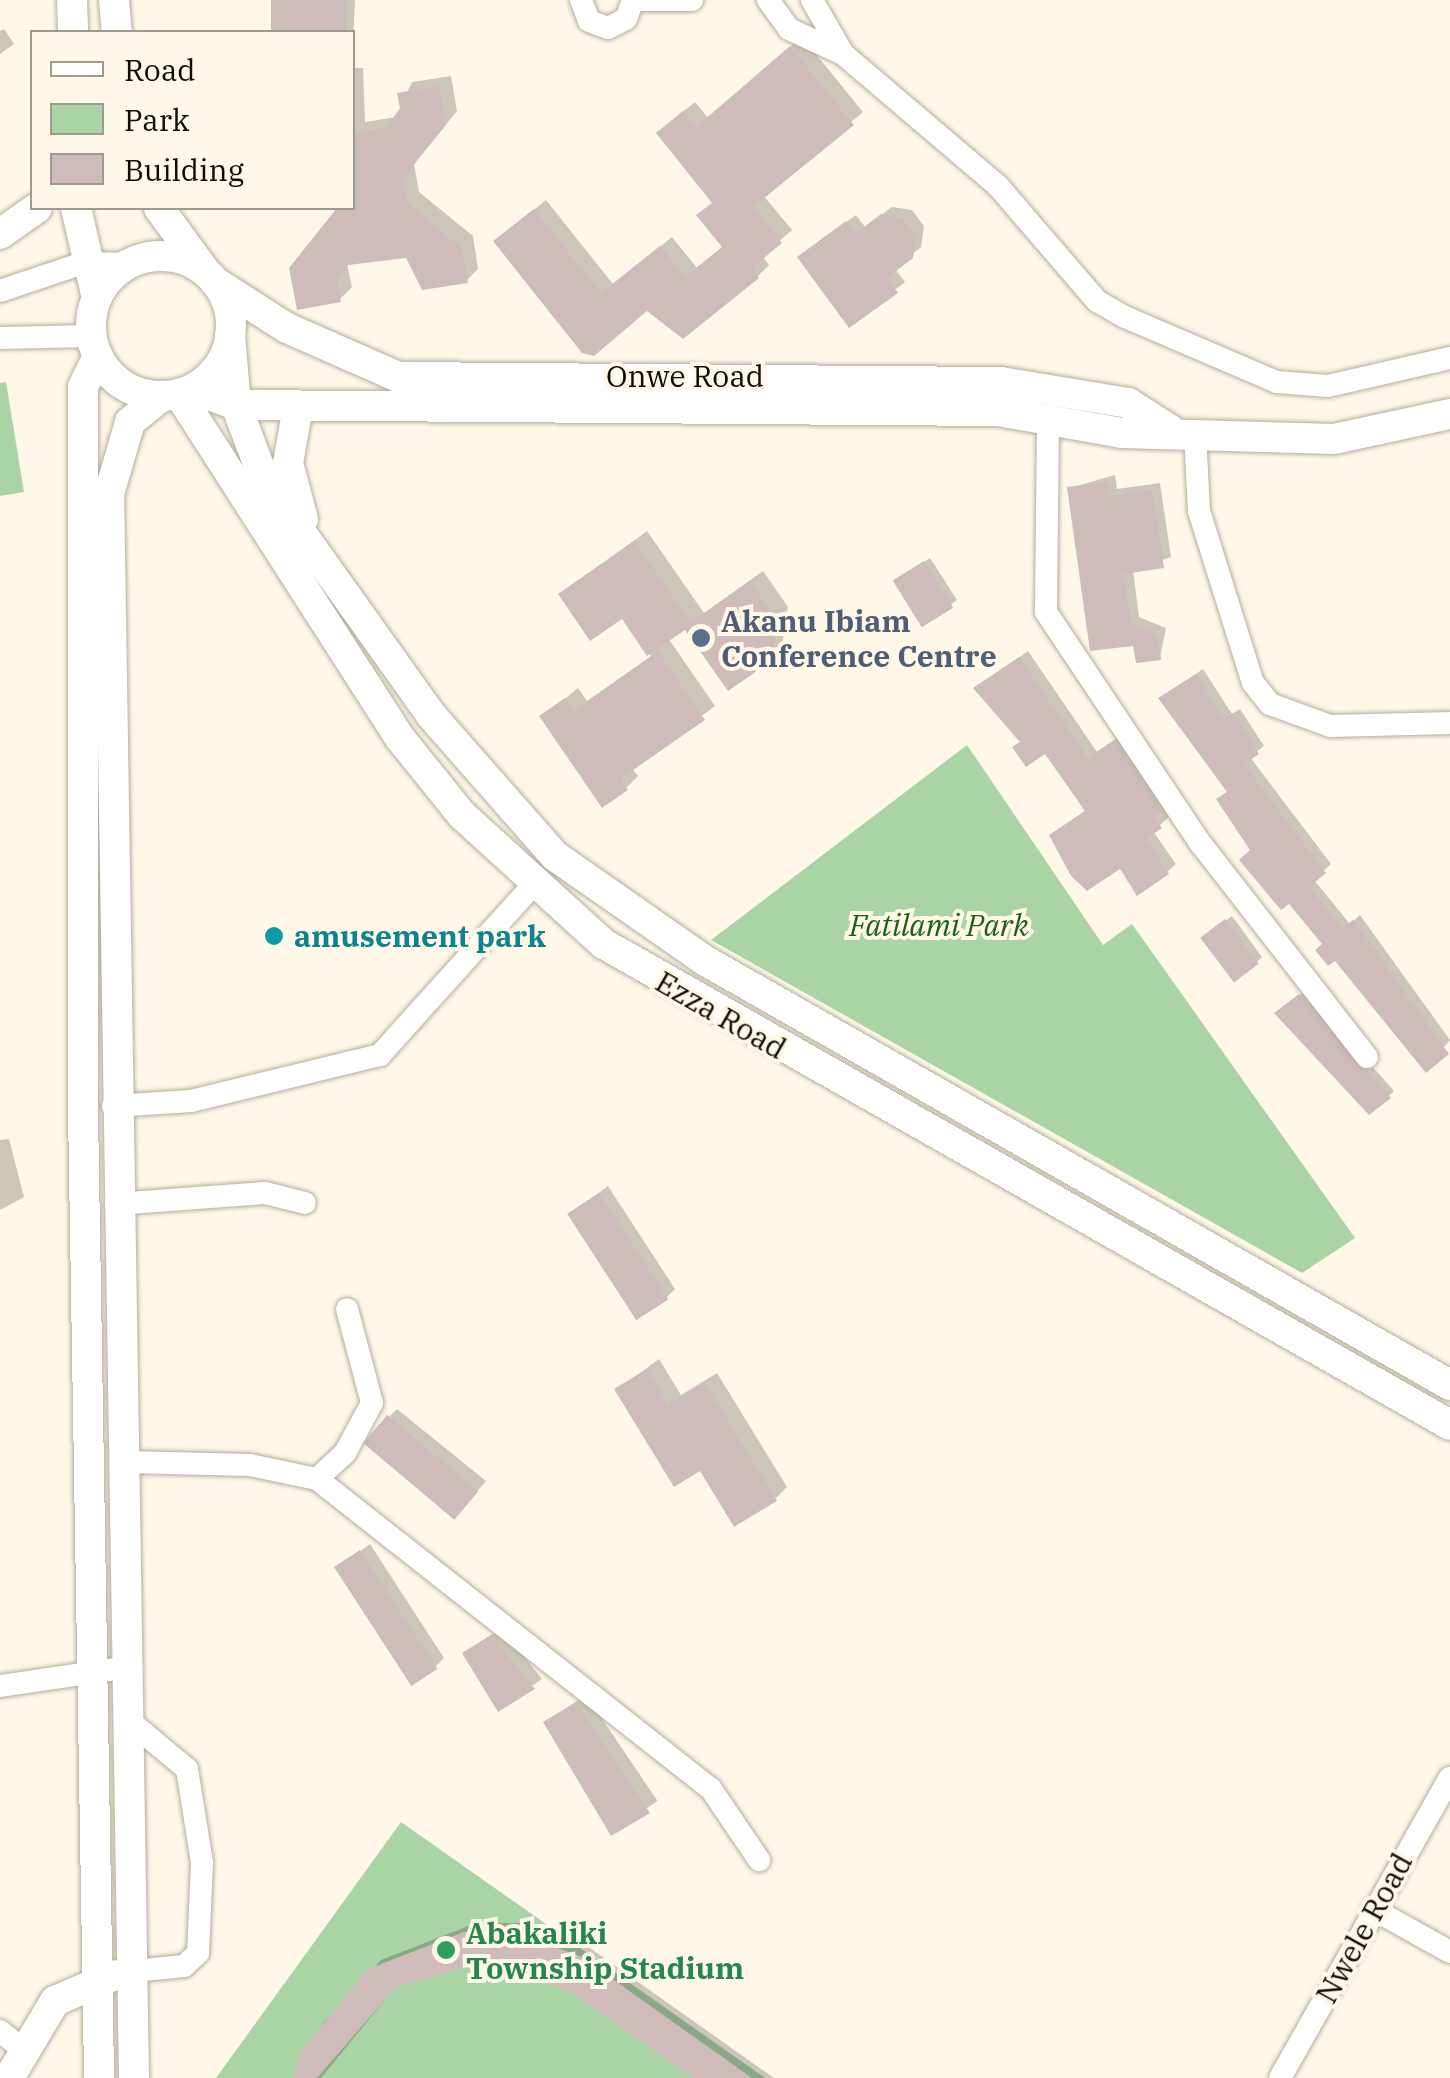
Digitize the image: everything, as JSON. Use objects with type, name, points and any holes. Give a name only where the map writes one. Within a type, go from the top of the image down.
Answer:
[{"type":"main road","points":[[72,0],[72,30]]},
{"type":"main road","points":[[114,0],[116,30]]},
{"type":"main road","points":[[0,234],[34,210]]},
{"type":"main road","points":[[76,210],[83,263],[97,298],[95,346],[83,387],[83,1110],[96,1668],[99,2078]]},
{"type":"main road","points":[[134,2078],[126,1462],[113,1106],[110,494],[130,422],[210,376],[230,335],[210,277],[160,210]]},
{"type":"main road","points":[[97,298],[128,264],[160,256],[210,277]]},
{"type":"main road","name":"Onwe Road","points":[[210,277],[286,328],[398,377],[700,375],[1001,382],[1128,402],[1182,430]]},
{"type":"main road","name":"Ezza Road","points":[[230,335],[236,405],[265,482],[306,532],[431,715],[555,856],[704,960],[1450,1385]]},
{"type":"main road","points":[[95,346],[124,385],[178,393]]},
{"type":"main road","points":[[700,375],[700,410]]},
{"type":"main road","name":"Onwe Road","points":[[178,393],[236,405],[298,407],[998,411],[1122,433],[1182,430],[1334,439],[1450,414]]},
{"type":"main road","name":"Ezza Road","points":[[178,393],[400,738],[534,886],[683,996],[1450,1426]]},
{"type":"main road","points":[[298,407],[288,462],[306,532]]},
{"type":"main road","points":[[683,996],[704,960]]},
{"type":"main road","points":[[9,2078],[11,2040],[55,2001],[98,1978],[133,1972]]},
{"type":"street","points":[[581,0],[590,21],[608,28],[626,19],[633,0],[692,0]]},
{"type":"street","points":[[768,0],[789,29],[843,54],[998,186],[1097,300],[1157,333],[1277,382],[1328,386],[1450,358]]},
{"type":"street","points":[[812,0],[843,54]]},
{"type":"street","points":[[0,291],[83,263],[128,264]]},
{"type":"street","points":[[0,338],[95,346]]},
{"type":"street","points":[[1048,420],[1046,612],[1201,844],[1367,1057]]},
{"type":"street","points":[[1182,430],[1199,510],[1253,683],[1270,704],[1330,726],[1450,723]]},
{"type":"street","points":[[113,1106],[191,1100],[380,1054],[534,886]]},
{"type":"street","points":[[116,1204],[265,1193],[305,1203]]},
{"type":"street","points":[[317,1479],[345,1452],[372,1404],[347,1308]]},
{"type":"street","points":[[126,1462],[250,1465],[317,1479],[711,1788],[759,1860]]},
{"type":"street","points":[[0,1686],[128,1666]]},
{"type":"street","points":[[127,1719],[187,1769],[202,1863],[198,1953],[184,1966],[133,1972]]},
{"type":"street","name":"Nwele Road","points":[[1280,2078],[1450,1778]]},
{"type":"street","points":[[1373,1909],[1450,1952]]},
{"type":"green space","points":[[6,382],[24,492],[0,496],[0,383]]},
{"type":"green space","name":"Fatilami Park","points":[[967,745],[1103,945],[1132,924],[1355,1238],[1302,1273],[711,940]]},
{"type":"green space","name":"Abakaliki Township Stadium","points":[[401,1822],[765,2078],[216,2078]]},
{"type":"building","points":[[271,0],[346,0],[346,30],[271,30]]},
{"type":"building","points":[[790,46],[854,125],[753,207],[782,243],[752,268],[759,278],[683,339],[647,311],[594,356],[582,353],[493,241],[534,209],[601,293],[660,246],[685,277],[722,247],[696,215],[712,203],[656,133],[683,111],[696,127]]},
{"type":"building","points":[[439,86],[446,125],[403,178],[408,204],[462,248],[468,283],[422,290],[406,258],[348,265],[336,278],[341,302],[297,310],[289,268],[335,210],[355,210],[355,133],[386,128],[400,108],[397,93]]},
{"type":"building","points":[[881,214],[903,218],[916,236],[913,258],[887,278],[898,293],[849,328],[797,257],[846,221],[855,234]]},
{"type":"building","points":[[1107,482],[1109,496],[1152,490],[1164,568],[1124,574],[1131,624],[1158,635],[1161,660],[1136,663],[1133,646],[1090,651],[1067,487]]},
{"type":"building","points":[[634,541],[691,623],[750,581],[777,620],[771,661],[728,691],[685,630],[647,656],[622,619],[590,641],[558,594]]},
{"type":"building","points":[[924,561],[953,608],[922,627],[893,581]]},
{"type":"building","points":[[658,652],[705,720],[620,779],[628,790],[602,808],[539,716],[565,698],[574,711]]},
{"type":"building","points":[[1019,657],[1088,758],[1114,740],[1162,812],[1154,817],[1162,828],[1146,839],[1169,874],[1137,896],[1120,869],[1087,891],[1071,876],[1049,835],[1085,811],[1045,754],[1026,767],[1012,747],[1020,742],[973,688]]},
{"type":"building","points":[[1196,674],[1224,719],[1233,713],[1259,754],[1244,764],[1326,873],[1309,887],[1342,929],[1353,920],[1449,1054],[1426,1073],[1335,961],[1328,966],[1315,950],[1322,944],[1289,904],[1281,910],[1239,860],[1250,850],[1216,799],[1227,792],[1158,698]]},
{"type":"building","points":[[1225,919],[1259,964],[1234,982],[1200,938]]},
{"type":"building","points":[[1299,994],[1391,1098],[1369,1115],[1274,1013]]},
{"type":"building","points":[[599,1193],[668,1300],[636,1320],[567,1214]]},
{"type":"building","points":[[647,1369],[668,1405],[705,1383],[777,1501],[734,1527],[700,1471],[674,1487],[614,1389]]},
{"type":"building","points":[[387,1415],[478,1491],[454,1520],[363,1443]]},
{"type":"building","points":[[360,1550],[437,1669],[411,1686],[334,1567]]},
{"type":"building","points":[[491,1635],[535,1689],[498,1712],[462,1653]]},
{"type":"building","points":[[576,1702],[650,1813],[611,1836],[543,1722]]},
{"type":"building","points":[[508,1931],[580,1956],[752,2078],[693,2078],[571,1992],[485,1961],[396,1987],[317,2078],[293,2078],[300,2052],[368,1969],[464,1932]]},
{"type":"place","name":"Akanu Ibiam Conference Centre","points":[[701,638]]},
{"type":"place","name":"amusement park","points":[[274,936]]},
{"type":"place","name":"Abakaliki Township Stadium","points":[[446,1950]]}]
